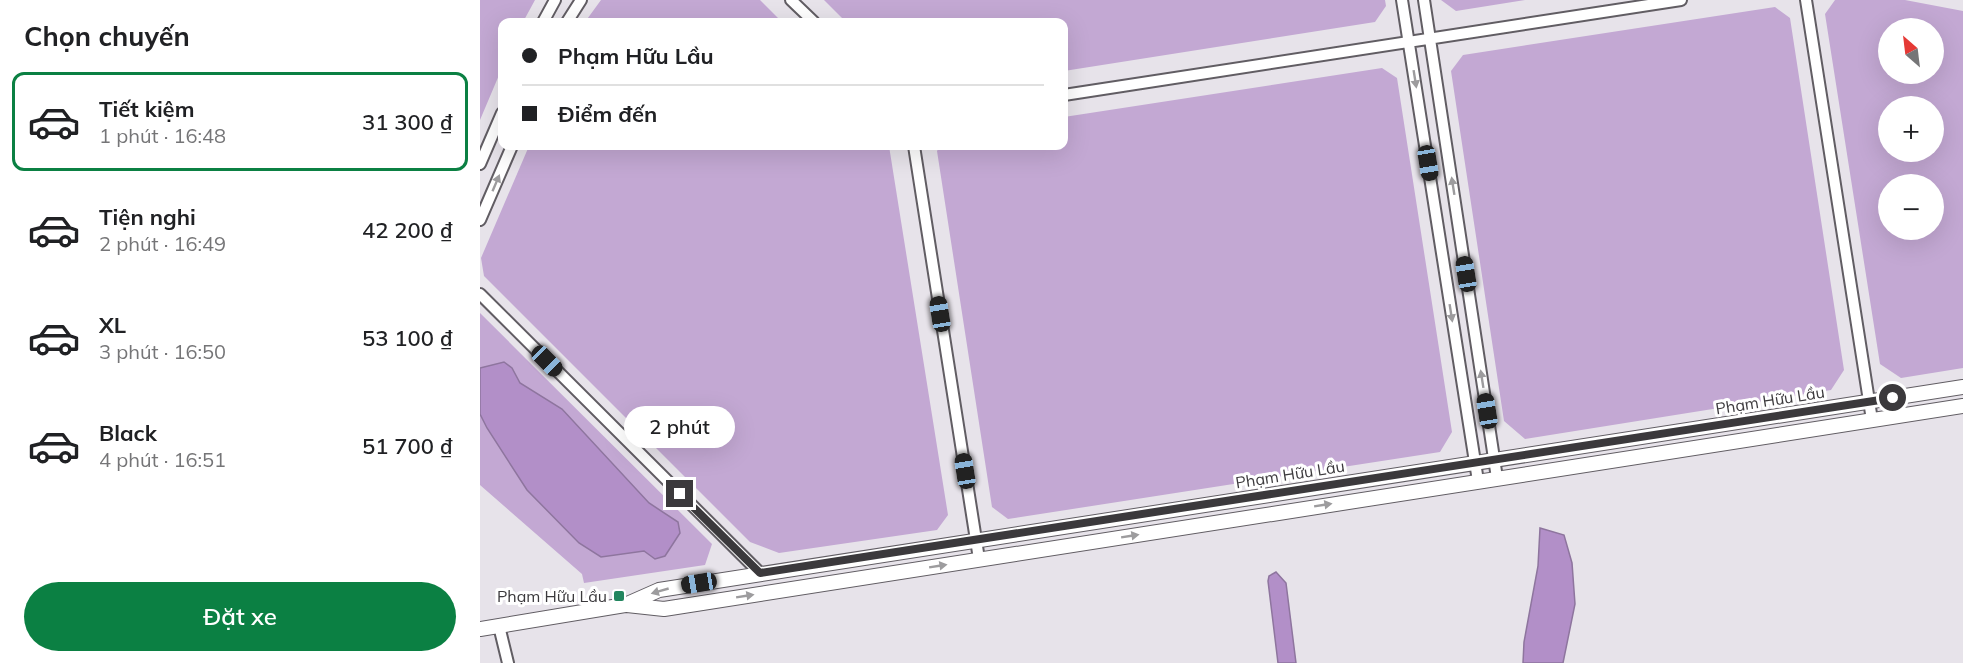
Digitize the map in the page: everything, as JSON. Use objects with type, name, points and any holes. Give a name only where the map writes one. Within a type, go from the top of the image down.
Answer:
[{"type":"main road","name":"Phạm Hữu Lầu","points":[[480,629],[625,605],[659,590],[760,573],[1963,387]]},
{"type":"main road","name":"Phạm Hữu Lầu","points":[[625,605],[664,609],[1963,406]]},
{"type":"street","points":[[545,18],[555,0]]},
{"type":"street","points":[[570,18],[581,0]]},
{"type":"street","points":[[791,0],[810,18]]},
{"type":"street","points":[[1402,0],[1478,481]]},
{"type":"street","points":[[1425,0],[1497,478]]},
{"type":"street","points":[[1068,94],[1681,0]]},
{"type":"street","points":[[1806,0],[1872,420]]},
{"type":"street","points":[[480,165],[498,122]]},
{"type":"street","points":[[480,220],[510,150]]},
{"type":"street","points":[[915,150],[979,559]]},
{"type":"street","points":[[480,294],[760,573]]},
{"type":"street","points":[[500,626],[508,663]]},
{"type":"shaded area","points":[[480,0],[535,0],[525,18],[498,18],[498,77],[480,120]]},
{"type":"shaded area","points":[[601,0],[760,0],[778,18],[588,18]]},
{"type":"shaded area","points":[[824,0],[1385,0],[1386,6],[1375,22],[1068,70],[1068,18],[842,18]]},
{"type":"shaded area","points":[[1441,0],[1525,0],[1456,11]]},
{"type":"shaded area","points":[[1835,0],[1905,0],[1963,11],[1963,368],[1901,378],[1880,364],[1825,14]]},
{"type":"shaded area","points":[[1775,7],[1790,18],[1844,370],[1831,390],[1525,439],[1504,421],[1451,71],[1463,55]]},
{"type":"shaded area","points":[[1382,68],[1397,78],[1452,432],[1440,452],[1008,519],[992,507],[937,151],[1068,150],[1068,116]]},
{"type":"shaded area","points":[[527,150],[890,150],[948,515],[937,530],[779,553],[750,542],[484,276],[481,258]]},
{"type":"shaded area","points":[[480,313],[712,544],[705,565],[584,583],[582,574],[480,485]]},
{"type":"shaded area","points":[[504,362],[512,368],[520,383],[562,409],[649,503],[678,522],[680,533],[665,556],[655,559],[644,551],[601,557],[579,543],[527,490],[480,414],[480,368]]},
{"type":"shaded area","points":[[1540,528],[1564,535],[1572,563],[1575,604],[1563,663],[1523,663],[1524,642],[1538,566]]},
{"type":"shaded area","points":[[1276,572],[1286,583],[1296,663],[1278,663],[1268,581],[1269,576]]},
{"type":"place","name":"Phạm Hữu Lầu","points":[[619,596]]},
{"type":"route","points":[[680,494],[760,573],[1893,398]]}]
